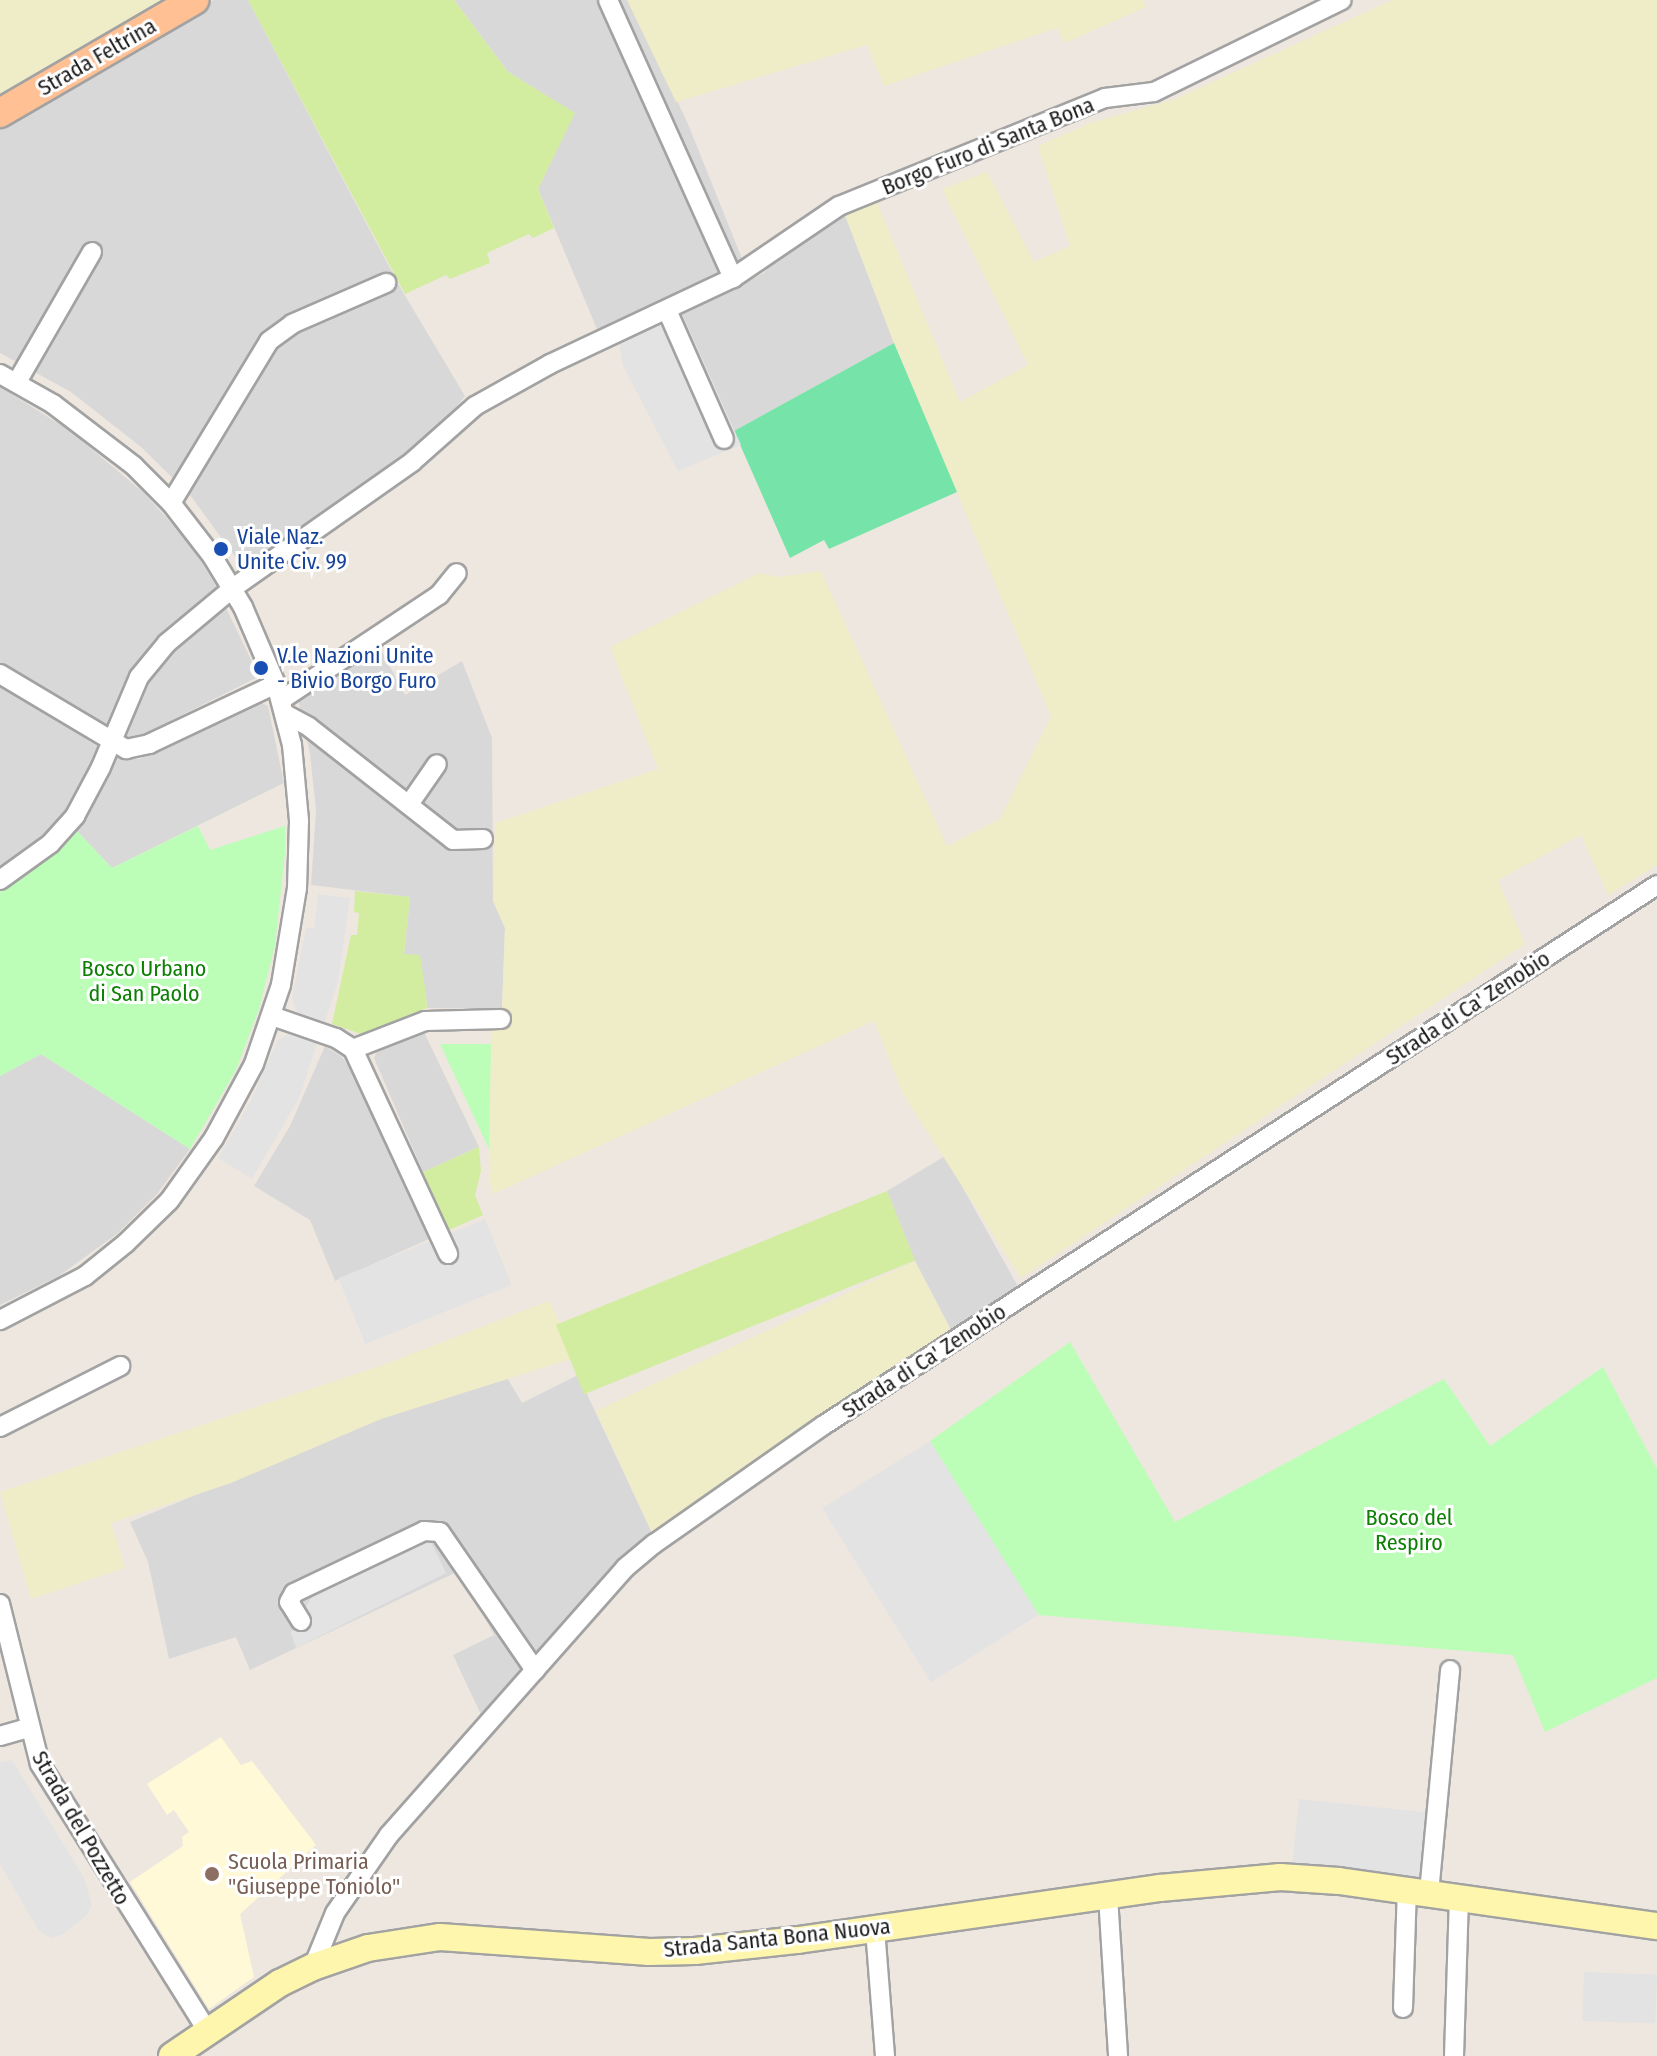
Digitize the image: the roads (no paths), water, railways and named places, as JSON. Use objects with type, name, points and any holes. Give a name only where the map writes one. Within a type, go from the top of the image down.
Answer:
[{"type":"main road","name":"Strada Feltrina","points":[[0,113],[194,0]]},
{"type":"street","points":[[608,0],[733,278]]},
{"type":"street","name":"Borgo Furo di Santa Bona","points":[[0,880],[37,855],[64,829],[91,788],[125,703],[151,659],[233,588],[412,462],[475,406],[550,364],[733,278],[839,206],[1105,98],[1154,92],[1342,0]]},
{"type":"street","points":[[0,1320],[85,1276],[156,1216],[195,1167],[226,1118],[254,1064],[272,1016],[288,953],[298,869],[297,785],[280,699],[233,588],[171,503],[134,466],[75,419],[8,378],[92,252]]},
{"type":"street","points":[[171,503],[269,341],[292,324],[386,283]]},
{"type":"street","points":[[667,310],[724,439]]},
{"type":"street","points":[[0,674],[110,741],[126,749],[142,747],[280,699],[439,595],[457,573]]},
{"type":"street","points":[[280,699],[309,727],[410,803],[453,840],[483,839]]},
{"type":"street","points":[[410,803],[437,764]]},
{"type":"street","name":"Strada di Ca' Zenobio","points":[[313,1967],[320,1942],[335,1913],[389,1835],[625,1568],[666,1535],[824,1425],[1657,885]]},
{"type":"street","points":[[272,1016],[336,1038],[353,1049],[448,1254]]},
{"type":"street","points":[[353,1049],[425,1021],[501,1019]]},
{"type":"street","points":[[0,1427],[120,1366]]},
{"type":"street","points":[[301,1621],[289,1602],[294,1593],[424,1531],[440,1532],[535,1670]]},
{"type":"street","name":"Strada del Pozzetto","points":[[0,1604],[28,1728],[40,1764],[55,1793],[208,2032]]},
{"type":"street","points":[[1403,2008],[1450,1670]]},
{"type":"street","points":[[0,1736],[28,1728]]},
{"type":"street","name":"Strada Santa Bona Nuova","points":[[181,2054],[280,1983],[313,1967],[368,1948],[440,1937],[649,1952],[695,1951],[1253,1877],[1339,1881],[1657,1926]]},
{"type":"street","points":[[1108,1896],[1118,2056]]},
{"type":"street","points":[[1454,2056],[1459,1898]]},
{"type":"street","points":[[875,1929],[885,2056]]},
{"type":"place","name":"Viale Naz. Unite Civ. 99","points":[[221,549]]},
{"type":"place","name":"V.le Nazioni Unite - Bivio Borgo Furo","points":[[261,668]]},
{"type":"place","name":"Scuola Primaria \"Giuseppe Toniolo\"","points":[[212,1874]]},
{"type":"park label","name":"Bosco Urbano di San Paolo","points":[[144,980]]},
{"type":"park label","name":"Bosco del Respiro","points":[[1409,1530]]}]
